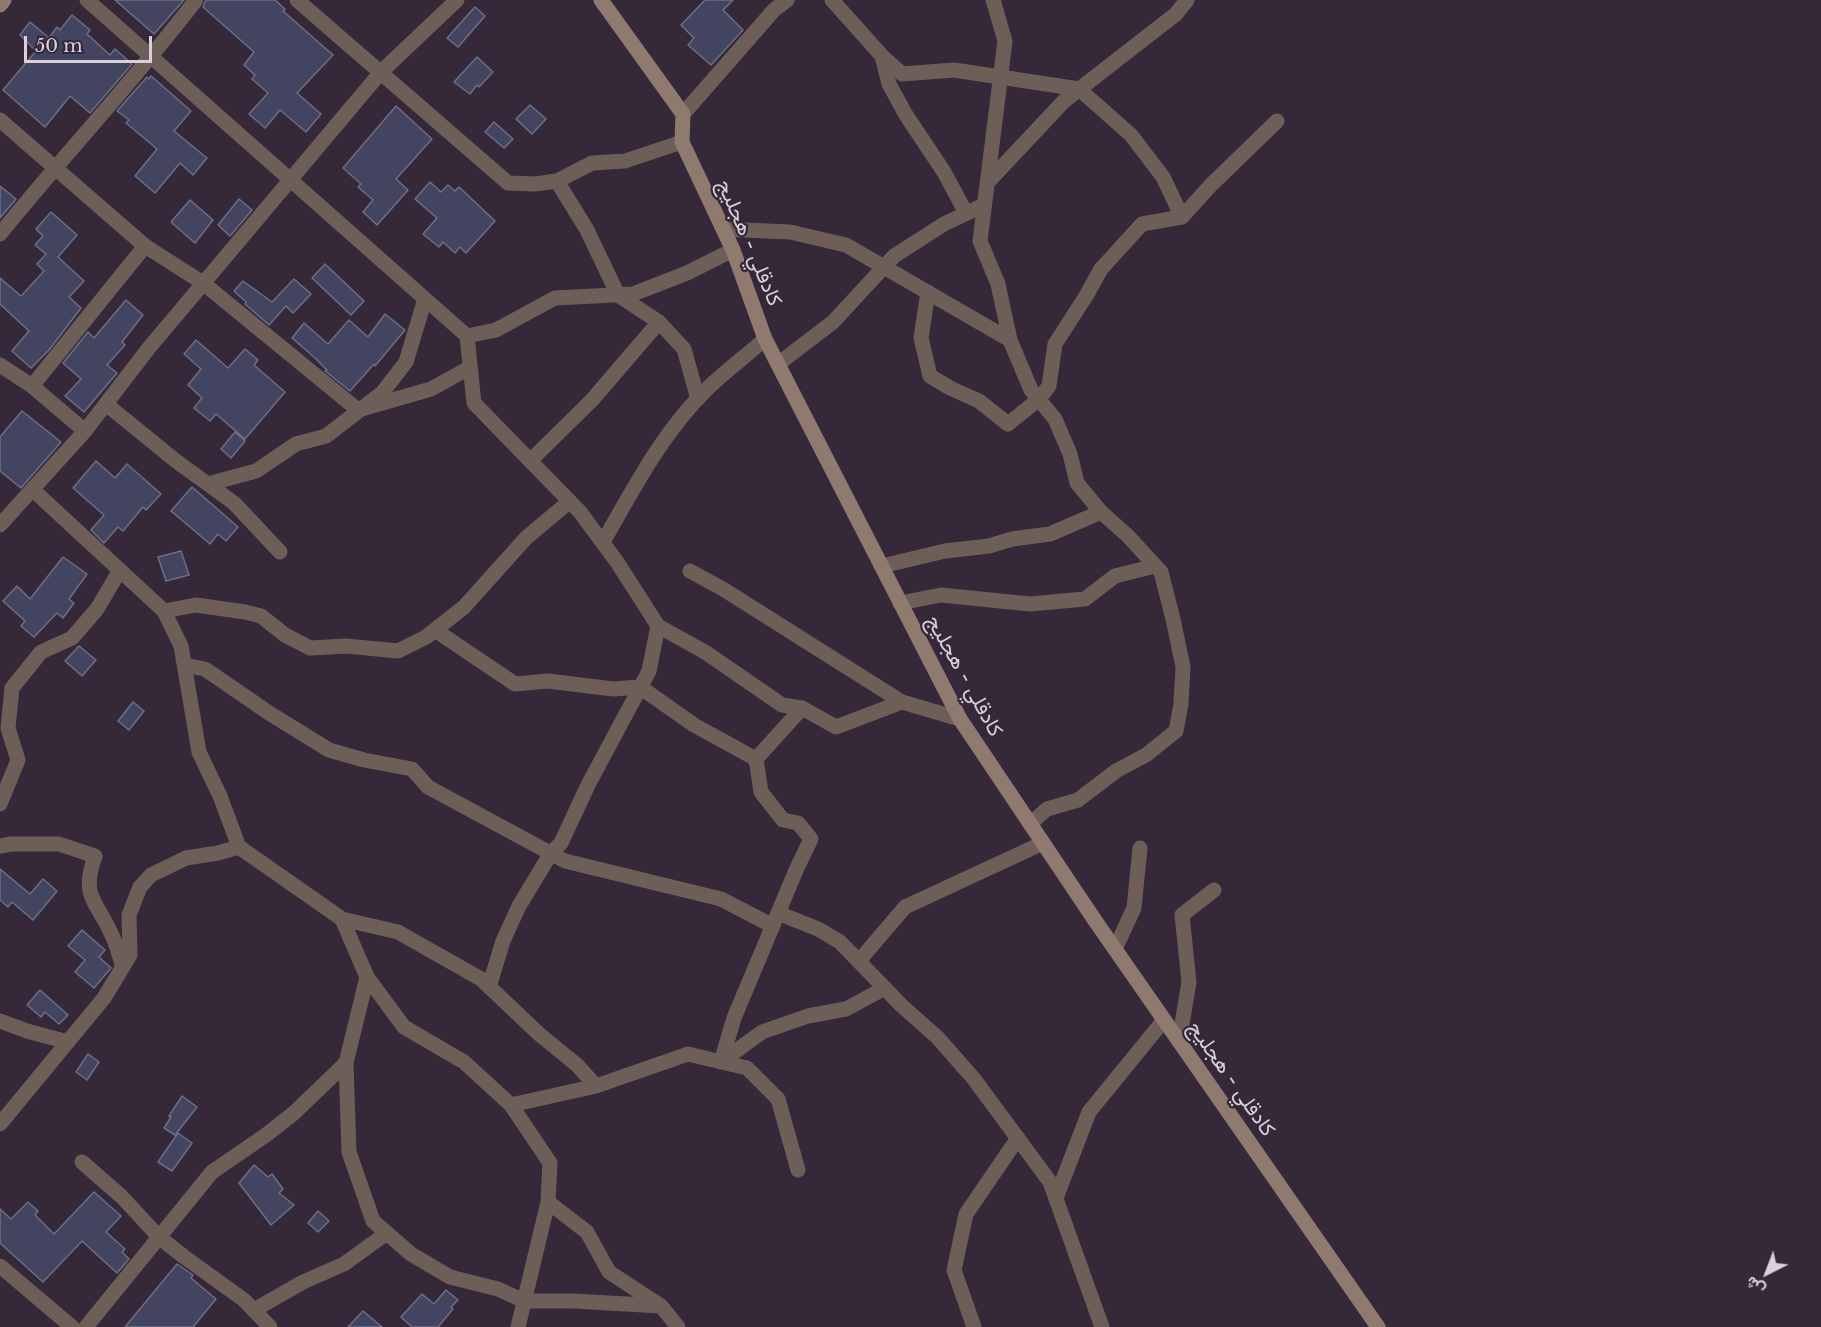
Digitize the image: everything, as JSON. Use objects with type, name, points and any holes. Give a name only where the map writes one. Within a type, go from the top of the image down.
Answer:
[{"type":"street","points":[[0,5],[4,0]]},
{"type":"street","points":[[87,0],[467,336],[474,403],[570,501],[603,542],[658,626],[705,652],[782,705],[802,708],[836,727],[902,702]]},
{"type":"street","points":[[0,234],[53,168],[80,142],[196,0]]},
{"type":"street","points":[[297,0],[508,183],[535,184],[557,181],[592,163],[625,161],[682,142]]},
{"type":"street","points":[[0,525],[85,431],[148,349],[381,72],[457,0]]},
{"type":"street","points":[[601,0],[683,114],[774,10],[788,0]]},
{"type":"street","points":[[832,0],[882,56],[902,74],[954,70],[1079,89],[1131,135],[1163,177],[1182,216]]},
{"type":"street","points":[[987,183],[1064,101],[1176,14],[1186,1]]},
{"type":"street","points":[[997,2],[1005,41],[980,241],[998,284],[1010,340],[1030,390],[1055,419],[1070,454],[1077,483],[1101,512],[1128,536],[1161,572],[1183,667],[1181,704],[1176,731],[1146,754],[1116,771],[1078,800],[1047,809],[1030,824]]},
{"type":"street","points":[[882,56],[889,84],[906,115],[945,171],[966,213]]},
{"type":"street","name":"كادقلي - هجليج","points":[[683,114],[682,142],[733,250],[765,339],[960,719],[1115,949],[1378,1327]]},
{"type":"street","points":[[0,120],[145,246],[203,283],[358,410]]},
{"type":"street","points":[[928,292],[921,338],[930,376],[979,401],[1008,424],[1038,399],[1049,386],[1055,344],[1101,270],[1142,224],[1182,216],[1276,121]]},
{"type":"street","points":[[557,181],[587,230],[618,295],[659,322],[684,349],[698,399]]},
{"type":"street","points":[[778,364],[832,322],[894,256],[944,224],[984,205]]},
{"type":"street","points":[[723,228],[790,231],[846,245],[1010,340]]},
{"type":"street","points":[[32,386],[145,246]]},
{"type":"street","points":[[467,336],[496,330],[555,298],[633,294],[687,273],[733,250]]},
{"type":"street","points":[[207,484],[256,471],[296,444],[326,436],[381,393],[406,362],[425,299]]},
{"type":"street","points":[[531,460],[592,400],[659,322]]},
{"type":"street","points":[[603,542],[643,471],[666,438],[709,388],[765,339]]},
{"type":"street","points":[[0,365],[32,386],[85,431]]},
{"type":"street","points":[[358,410],[431,389],[469,368]]},
{"type":"street","points":[[106,404],[176,461],[234,503],[280,552]]},
{"type":"street","points":[[32,489],[164,611],[181,646],[199,752],[220,796],[239,847],[342,919],[398,932],[481,979],[539,1034],[577,1065],[596,1086]]},
{"type":"street","points":[[164,611],[196,605],[245,612],[261,616],[309,648],[346,646],[398,651],[426,637],[464,607],[526,538],[570,501]]},
{"type":"street","points":[[882,567],[945,551],[989,546],[1012,539],[1050,534],[1101,512]]},
{"type":"street","points":[[900,603],[941,595],[1030,604],[1085,599],[1116,576],[1155,566]]},
{"type":"street","points":[[0,804],[18,760],[8,728],[12,688],[41,652],[72,638],[97,609],[120,570]]},
{"type":"street","points":[[690,571],[723,589],[902,702],[960,719]]},
{"type":"street","points":[[489,987],[503,941],[519,906],[551,854],[561,843],[588,785],[650,670],[658,626]]},
{"type":"street","points":[[435,630],[514,684],[548,681],[613,689],[640,687],[694,725],[756,759]]},
{"type":"street","points":[[185,665],[205,669],[269,713],[329,750],[364,760],[412,769],[429,787],[565,861],[721,899],[776,920],[818,929],[840,942],[902,1006],[937,1036],[974,1079],[1050,1182],[1102,1327]]},
{"type":"street","points":[[756,759],[802,708]]},
{"type":"street","points":[[721,1062],[734,1018],[812,839],[798,824],[783,820],[761,792],[756,759]]},
{"type":"street","points":[[859,961],[905,907],[1043,843]]},
{"type":"street","points":[[0,846],[59,844],[94,856],[90,869],[89,896],[111,931],[123,966]]},
{"type":"street","points":[[0,1124],[104,998],[130,955],[129,915],[140,887],[151,875],[186,858],[239,847]]},
{"type":"street","points":[[1115,949],[1134,908],[1140,848]]},
{"type":"street","points":[[1179,1042],[1189,982],[1182,915],[1214,890]]},
{"type":"street","points":[[342,919],[367,977],[404,1027],[464,1062],[511,1105],[550,1163],[548,1202],[518,1327]]},
{"type":"street","points":[[367,977],[346,1063],[349,1152],[373,1221],[411,1254],[450,1277],[498,1289],[524,1301],[574,1300],[661,1306]]},
{"type":"street","points":[[721,1062],[762,1032],[808,1017],[846,1009],[885,988]]},
{"type":"street","points":[[1056,1198],[1089,1112],[1164,1020]]},
{"type":"street","points":[[0,1021],[68,1042]]},
{"type":"street","points":[[511,1105],[596,1086],[688,1054],[747,1068],[778,1099],[798,1170]]},
{"type":"street","points":[[86,1327],[212,1172],[294,1113],[346,1063]]},
{"type":"street","points":[[974,1327],[954,1270],[966,1214],[1018,1138]]},
{"type":"street","points":[[82,1162],[122,1197],[159,1236],[244,1300],[270,1327]]},
{"type":"street","points":[[548,1202],[587,1232],[609,1272],[661,1306],[678,1327]]},
{"type":"street","points":[[254,1310],[303,1282],[344,1264],[387,1233]]},
{"type":"street","points":[[0,1266],[72,1327]]},
{"type":"building","points":[[115,0],[184,0],[154,34]]},
{"type":"building","points":[[206,0],[275,0],[285,9],[283,11],[333,55],[297,93],[321,114],[306,132],[280,110],[265,128],[249,114],[268,93],[252,79],[255,75],[244,65],[254,52],[203,7]]},
{"type":"building","points":[[705,0],[733,0],[723,10],[743,30],[711,65],[688,45],[694,38],[681,25]]},
{"type":"building","points":[[475,7],[485,16],[458,47],[447,38]]},
{"type":"building","points":[[72,15],[90,30],[87,34],[110,55],[115,49],[132,64],[90,113],[70,96],[45,127],[3,90],[36,51],[20,35],[30,22],[49,38],[57,27],[60,30]]},
{"type":"building","points":[[477,57],[493,72],[470,94],[454,82]]},
{"type":"building","points":[[151,76],[191,111],[174,131],[207,158],[193,175],[180,163],[155,193],[135,176],[157,149],[126,123],[129,120],[117,111],[147,77],[149,79]]},
{"type":"building","points":[[530,105],[546,119],[532,134],[516,119]]},
{"type":"building","points":[[396,106],[432,139],[396,179],[408,190],[377,225],[363,212],[373,200],[358,187],[361,184],[343,168]]},
{"type":"building","points":[[494,122],[513,139],[504,148],[485,132]]},
{"type":"building","points":[[430,182],[441,192],[448,185],[455,191],[459,187],[495,221],[466,253],[460,247],[455,253],[443,242],[439,247],[423,234],[437,218],[415,199]]},
{"type":"building","points":[[0,186],[16,199],[0,218]]},
{"type":"building","points":[[239,199],[252,210],[230,236],[218,225]]},
{"type":"building","points":[[190,200],[213,220],[195,243],[171,222]]},
{"type":"building","points":[[51,212],[77,235],[58,257],[84,281],[69,297],[81,308],[49,350],[31,368],[12,351],[29,331],[0,304],[0,278],[21,296],[44,271],[37,264],[46,254],[35,245],[43,236],[36,229]]},
{"type":"building","points":[[325,264],[364,301],[351,315],[312,278]]},
{"type":"building","points":[[294,279],[311,294],[293,313],[286,306],[269,325],[234,291],[243,281],[272,302]]},
{"type":"building","points":[[126,300],[143,315],[122,342],[125,345],[107,365],[117,373],[84,412],[65,396],[81,379],[63,363],[88,332],[94,338]]},
{"type":"building","points":[[385,314],[405,330],[375,366],[374,364],[350,391],[325,371],[327,370],[292,338],[304,323],[328,344],[349,320],[368,337]]},
{"type":"building","points":[[196,340],[228,368],[245,349],[258,360],[254,365],[285,392],[245,439],[216,414],[210,421],[194,408],[202,398],[188,385],[201,369],[184,354]]},
{"type":"building","points":[[22,411],[61,442],[21,488],[0,471],[0,437]]},
{"type":"building","points":[[235,432],[245,441],[231,458],[221,449]]},
{"type":"building","points":[[96,461],[115,478],[127,464],[161,494],[146,510],[143,507],[123,531],[118,527],[104,543],[91,530],[104,515],[73,488]]},
{"type":"building","points":[[192,487],[238,527],[226,541],[218,534],[210,544],[171,511]]},
{"type":"building","points":[[181,551],[189,575],[166,581],[158,557]]},
{"type":"building","points":[[63,557],[87,574],[69,599],[74,603],[63,618],[57,613],[34,637],[21,626],[25,621],[3,601],[17,586],[30,599]]},
{"type":"building","points":[[79,646],[96,660],[82,676],[65,661]]},
{"type":"building","points":[[133,702],[144,711],[129,730],[118,721]]},
{"type":"building","points":[[0,869],[30,894],[43,879],[57,891],[33,920],[12,902],[8,907],[0,900]]},
{"type":"building","points":[[82,930],[105,950],[99,957],[111,968],[94,988],[75,972],[85,960],[68,946]]},
{"type":"building","points":[[40,990],[68,1015],[59,1024],[45,1012],[41,1017],[27,1005]]},
{"type":"building","points":[[88,1054],[99,1062],[87,1080],[76,1072]]},
{"type":"building","points":[[182,1096],[197,1107],[175,1135],[164,1128]]},
{"type":"building","points":[[178,1133],[192,1143],[172,1171],[158,1162]]},
{"type":"building","points":[[254,1165],[268,1177],[272,1174],[283,1189],[279,1193],[294,1205],[271,1225],[239,1183]]},
{"type":"building","points":[[94,1192],[121,1216],[106,1232],[125,1249],[122,1252],[129,1259],[117,1273],[82,1241],[43,1282],[0,1243],[0,1209],[11,1219],[28,1202],[38,1211],[35,1215],[54,1234]]},
{"type":"building","points":[[318,1211],[329,1221],[318,1232],[308,1223]]},
{"type":"building","points":[[177,1264],[193,1275],[191,1278],[216,1299],[193,1327],[125,1327]]},
{"type":"building","points":[[446,1290],[458,1300],[438,1327],[412,1327],[401,1317],[422,1294],[434,1304]]},
{"type":"building","points":[[363,1311],[382,1327],[348,1327]]}]
